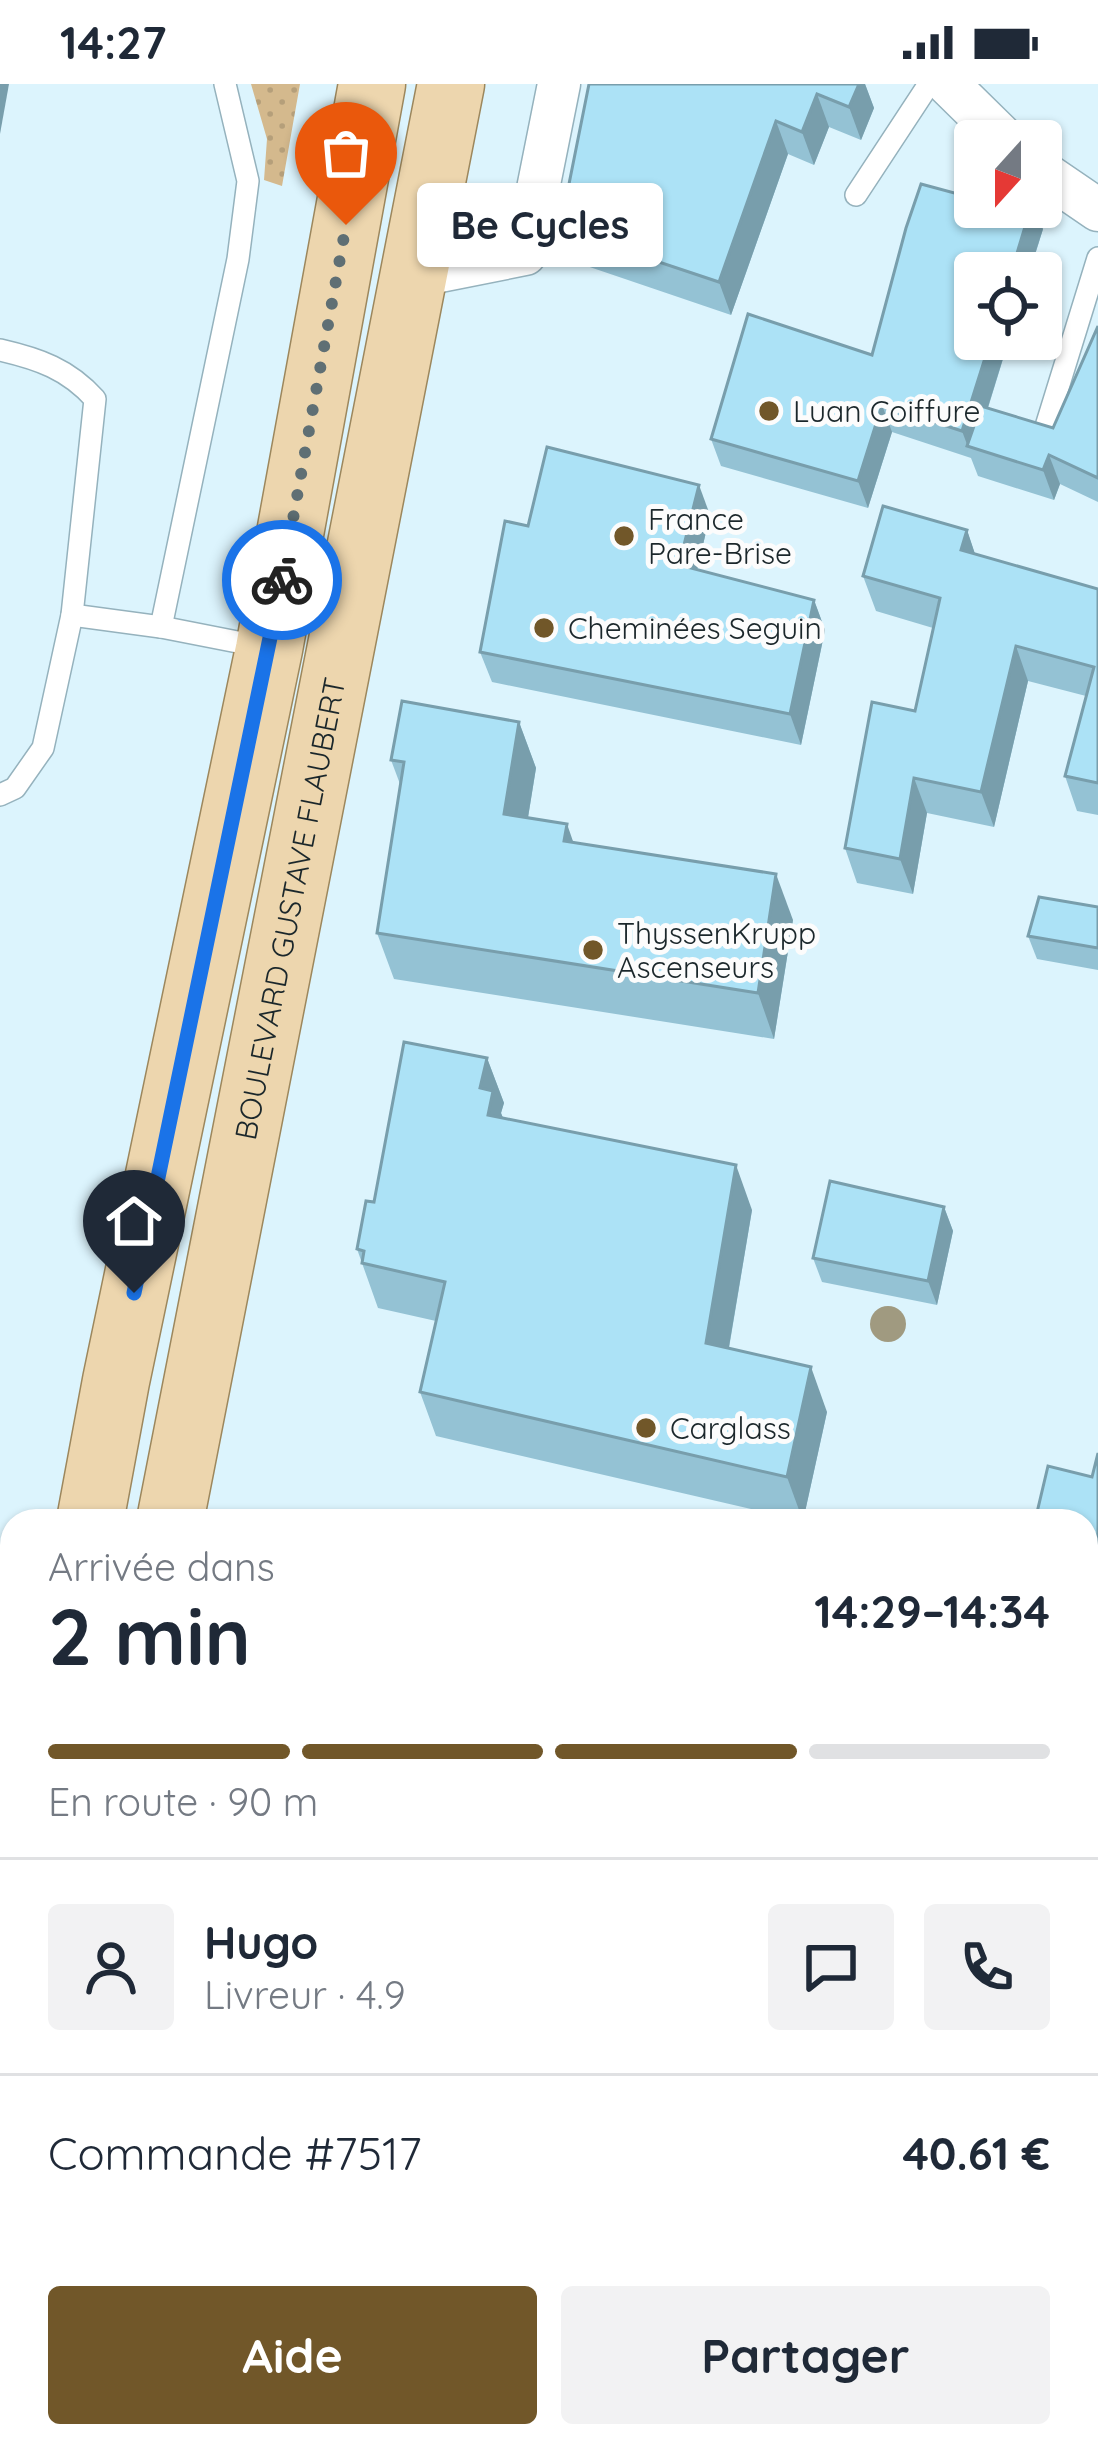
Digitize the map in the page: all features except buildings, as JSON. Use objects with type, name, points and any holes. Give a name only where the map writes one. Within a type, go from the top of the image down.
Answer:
[{"type":"main road","points":[[92,1509],[269,649],[372,84]]},
{"type":"main road","name":"BOULEVARD GUSTAVE FLAUBERT","points":[[172,1509],[451,84]]},
{"type":"street","points":[[415,276],[525,254],[559,84]]},
{"type":"street","points":[[948,84],[985,120]]},
{"type":"street","points":[[1062,185],[1098,210]]},
{"type":"lane","points":[[161,627],[238,259],[248,181],[225,84]]},
{"type":"lane","points":[[856,195],[929,84]]},
{"type":"lane","points":[[1043,436],[1098,258]]},
{"type":"lane","points":[[0,350],[38,359],[80,382],[95,399],[72,615],[43,748],[15,788],[0,795]]},
{"type":"lane","points":[[72,615],[269,649]]},
{"type":"shaded area","points":[[251,84],[300,84],[282,186],[264,180],[267,139]]},
{"type":"way so far","points":[[282,580],[346,225]]},
{"type":"place","name":"Be Cycles","points":[[346,225]]},
{"type":"place","name":"Luan Coiffure","points":[[769,411]]},
{"type":"place","name":"France Pare-Brise","points":[[624,536]]},
{"type":"place","name":"Cheminées Seguin","points":[[544,628]]},
{"type":"place","name":"ThyssenKrupp Ascenseurs","points":[[593,950]]},
{"type":"place","name":"Carglass","points":[[646,1428]]},
{"type":"route","points":[[134,1293],[282,580]]}]
